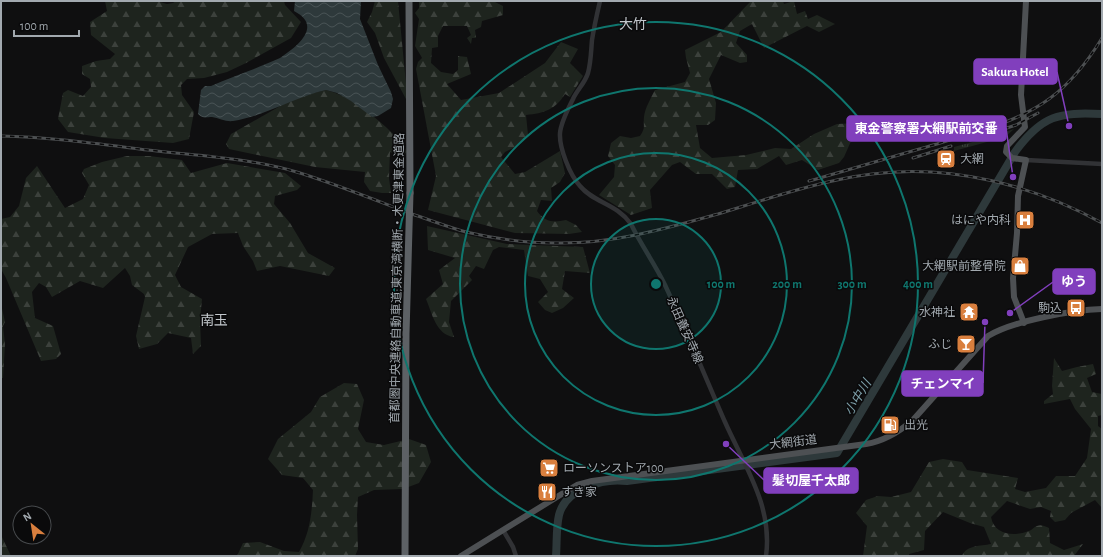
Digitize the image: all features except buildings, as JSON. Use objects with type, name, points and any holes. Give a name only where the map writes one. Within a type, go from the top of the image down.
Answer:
[{"type":"highway","name":"首都圏中央連絡自動車道;東京湾横断・木更津東金道路","points":[[405,556],[406,334],[410,193],[409,1]]},
{"type":"main road","points":[[1024,323],[1014,297],[1013,278],[1018,233],[1018,196],[1026,160],[1012,158],[1006,152],[1007,146],[1025,127],[1021,95],[1026,1]]},
{"type":"main road","name":"大網街道","points":[[461,556],[571,489],[588,482],[607,478],[874,443],[900,430],[913,420],[988,336],[997,331],[1024,323],[1063,314],[1102,309]]},
{"type":"street","name":"永田養安寺線","points":[[600,1],[592,41],[590,66],[586,79],[573,98],[561,127],[560,139],[566,160],[580,186],[588,194],[625,215],[664,283],[759,495],[765,514],[768,536],[766,556]]},
{"type":"street","points":[[1026,160],[1102,164]]},
{"type":"street","points":[[503,530],[513,547],[516,556]]},
{"type":"green space","points":[[105,1],[156,1],[167,4],[176,1],[284,1],[285,5],[301,22],[291,38],[246,63],[227,72],[204,78],[187,79],[181,85],[182,95],[194,112],[189,139],[173,143],[105,138],[68,132],[58,119],[63,93],[68,90],[83,96],[91,87],[90,79],[82,74],[82,66],[96,61],[110,59],[115,54],[91,35],[90,22],[107,11]]},
{"type":"green space","points":[[375,1],[398,1],[406,84],[406,99],[384,58],[375,33],[367,22]]},
{"type":"green space","points":[[419,1],[493,1],[503,6],[503,15],[482,21],[481,27],[475,30],[476,38],[472,38],[471,44],[467,38],[471,35],[467,26],[443,26],[438,36],[438,47],[432,48],[431,63],[441,72],[453,74],[458,70],[458,56],[467,57],[471,74],[447,84],[461,100],[499,93],[545,63],[561,42],[578,49],[570,63],[583,76],[570,97],[565,94],[557,104],[548,110],[526,115],[528,135],[519,145],[505,152],[501,157],[515,174],[525,172],[560,151],[565,173],[560,182],[551,188],[552,201],[541,200],[537,211],[540,215],[550,221],[566,220],[576,225],[582,232],[569,234],[515,233],[428,210],[436,176],[416,69],[418,62],[422,58],[415,46],[419,19],[415,13],[419,8]]},
{"type":"green space","points":[[751,1],[783,1],[784,4],[794,1],[797,14],[805,11],[808,19],[817,15],[835,24],[819,32],[807,26],[764,48],[752,24],[740,31],[736,43],[747,55],[747,62],[740,63],[721,55],[709,79],[716,103],[715,120],[708,125],[696,125],[700,148],[712,158],[746,155],[775,148],[791,149],[814,134],[837,124],[859,123],[844,157],[839,163],[818,170],[802,160],[786,165],[779,156],[757,169],[738,170],[735,187],[727,189],[712,174],[696,174],[680,162],[672,165],[650,190],[652,208],[631,215],[599,195],[614,177],[615,165],[608,156],[611,143],[620,136],[631,138],[640,136],[644,129],[644,117],[648,103],[655,90],[685,82],[690,73],[685,50],[721,32]]},
{"type":"green space","points":[[326,90],[343,96],[359,105],[387,128],[403,145],[407,152],[401,156],[390,152],[389,178],[391,193],[370,191],[364,182],[365,172],[315,167],[229,149],[226,144],[231,134],[296,97]]},
{"type":"green space","points":[[1014,129],[1005,137],[954,151],[954,147]]},
{"type":"green space","points":[[127,156],[149,156],[182,160],[191,173],[227,163],[285,173],[301,186],[297,190],[275,196],[274,204],[290,223],[308,253],[335,268],[329,276],[280,266],[257,271],[253,261],[243,246],[238,233],[212,234],[188,247],[175,275],[181,287],[202,299],[200,320],[201,346],[193,354],[191,338],[168,333],[157,344],[139,349],[136,336],[145,297],[144,294],[132,285],[130,276],[125,268],[103,288],[80,281],[52,297],[46,287],[39,283],[32,292],[35,318],[53,326],[61,354],[56,359],[41,361],[1,269],[1,219],[10,217],[19,206],[26,178],[37,166],[65,208],[83,199],[89,185],[82,173],[84,169],[102,162]]},
{"type":"green space","points":[[427,226],[507,244],[583,247],[590,273],[565,271],[562,289],[574,298],[563,308],[552,313],[545,310],[538,302],[548,292],[540,279],[528,276],[524,250],[499,247],[493,250],[484,269],[476,266],[469,276],[472,280],[451,301],[449,322],[454,337],[443,332],[439,328],[426,299],[443,284],[439,270],[455,258],[428,250]]},
{"type":"green space","points":[[1,304],[5,322],[3,326],[5,344],[3,378],[1,378]]},
{"type":"green space","points":[[1054,358],[1062,371],[1093,364],[1096,374],[1087,378],[1092,392],[1102,394],[1102,415],[1098,416],[1098,426],[1102,429],[1102,508],[1095,500],[1071,513],[1065,520],[1055,522],[1050,517],[1051,511],[1041,507],[1030,509],[1007,501],[991,517],[996,528],[1006,533],[1023,533],[1030,531],[1038,525],[1042,525],[1049,528],[1050,543],[1064,550],[1083,544],[1074,556],[962,556],[964,552],[970,548],[991,544],[984,527],[943,512],[925,531],[924,550],[909,554],[909,556],[863,556],[867,526],[856,513],[866,500],[878,496],[891,497],[911,492],[929,462],[943,459],[962,462],[967,470],[1018,478],[1015,489],[1025,492],[1046,488],[1056,476],[1075,476],[1087,458],[1091,429],[1075,409],[1070,399],[1044,404],[1044,401],[1053,394],[1052,386]]},
{"type":"green space","points":[[344,383],[357,384],[364,400],[358,429],[366,442],[384,445],[409,439],[426,445],[431,462],[419,483],[403,489],[374,490],[358,497],[358,549],[355,556],[237,556],[243,543],[260,542],[284,551],[299,552],[306,537],[310,522],[313,490],[303,478],[282,475],[268,459],[278,439],[311,412],[320,397]]},
{"type":"green space","points":[[1,535],[11,556],[1,556]]},
{"type":"water","points":[[295,1],[361,1],[360,19],[378,65],[391,92],[393,99],[391,108],[378,116],[372,117],[351,101],[337,93],[326,90],[314,93],[245,119],[230,121],[200,116],[198,114],[201,90],[205,86],[211,86],[280,58],[294,48],[305,36],[307,23],[294,11]]},
{"type":"waterway","name":"小中川","points":[[556,556],[558,520],[563,506],[569,498],[577,492],[597,483],[617,480],[627,481],[837,453],[1015,152],[1034,130],[1052,118],[1074,114],[1102,114]]},
{"type":"railway","points":[[809,181],[937,144],[1009,121],[1049,99],[1065,86],[1085,63],[1102,38]]},
{"type":"railway","points":[[970,140],[1016,125],[1038,113]]},
{"type":"railway","points":[[1,136],[74,141],[225,158],[263,164],[300,173],[466,232],[500,239],[534,242],[577,243],[618,238],[698,220],[834,181],[872,174],[902,172],[932,172],[991,180],[1048,198],[1102,223]]},
{"type":"railway","points":[[913,158],[951,146]]},
{"type":"place","name":"Sakura Hotel","points":[[1069,126]]},
{"type":"place","name":"大網","points":[[946,159]]},
{"type":"place","name":"東金警察署大網駅前交番","points":[[1013,177]]},
{"type":"place","name":"はにや内科","points":[[1025,220]]},
{"type":"place","name":"大網駅前整骨院","points":[[1020,266]]},
{"type":"place","name":"駒込","points":[[1076,308]]},
{"type":"place","name":"水神社","points":[[969,312]]},
{"type":"place","name":"ゆう","points":[[1010,313]]},
{"type":"place","name":"チェンマイ","points":[[985,322]]},
{"type":"place","name":"ふじ","points":[[966,344]]},
{"type":"place","name":"出光","points":[[890,425]]},
{"type":"place","name":"髪切屋千太郎","points":[[726,444]]},
{"type":"place","name":"ローソンストア100","points":[[549,468]]},
{"type":"place","name":"すき家","points":[[547,492]]},
{"type":"district","name":"大竹","points":[[633,24]]},
{"type":"district","name":"南玉","points":[[214,320]]}]
